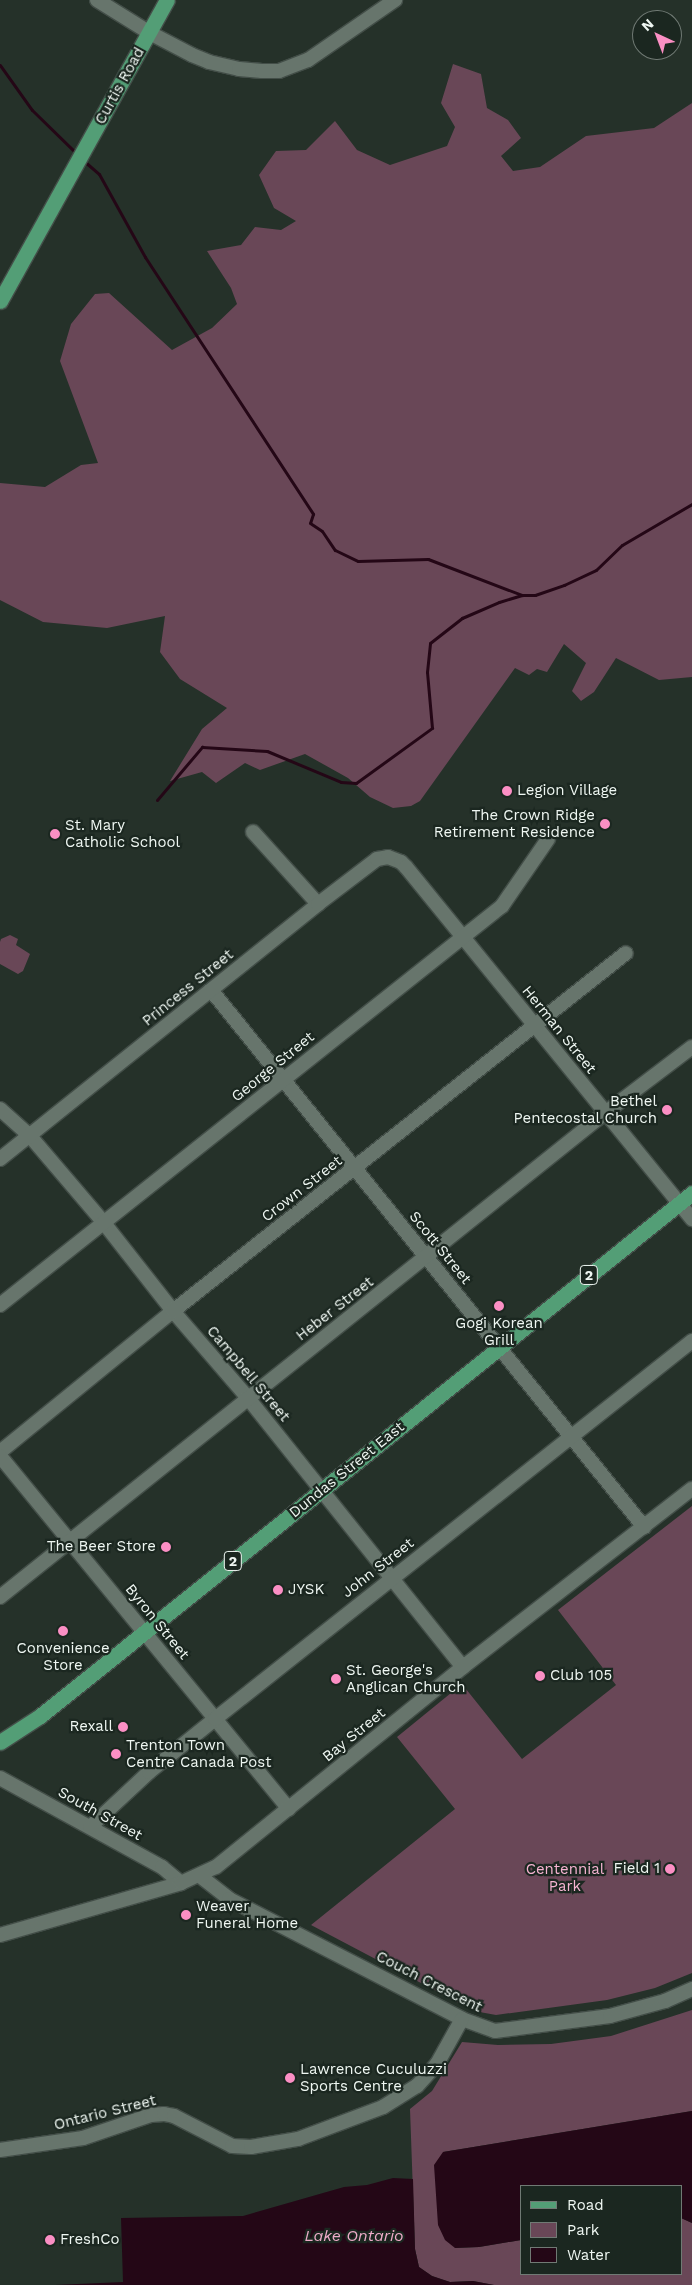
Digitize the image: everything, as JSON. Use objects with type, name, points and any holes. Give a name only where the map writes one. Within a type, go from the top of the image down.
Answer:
[{"type":"main road","name":"Curtis Road","points":[[0,301],[74,171],[167,0]]},
{"type":"main road","name":"Dundas Street East","points":[[0,1742],[40,1716],[692,1193]]},
{"type":"street","points":[[97,0],[150,33],[209,62],[239,69],[279,70],[308,60],[395,0]]},
{"type":"street","points":[[254,832],[318,904]]},
{"type":"street","name":"George Street","points":[[0,1305],[502,906],[548,839]]},
{"type":"street","name":"Princess Street","points":[[0,1159],[318,904],[377,859],[388,857],[401,862]]},
{"type":"street","name":"Herman Street","points":[[401,862],[692,1219]]},
{"type":"street","name":"Crown Street","points":[[0,1452],[173,1311],[626,953]]},
{"type":"street","name":"Scott Street","points":[[211,990],[644,1527]]},
{"type":"street","name":"Heber Street","points":[[0,1597],[605,1113],[692,1047]]},
{"type":"street","name":"Campbell Street","points":[[0,1109],[30,1136],[104,1223],[173,1311],[248,1398],[323,1490],[463,1667]]},
{"type":"street","name":"John Street","points":[[90,1827],[149,1772],[392,1577],[692,1341]]},
{"type":"street","name":"Byron Street","points":[[0,1456],[289,1809]]},
{"type":"street","name":"Bay Street","points":[[0,1935],[181,1884],[216,1868],[463,1667],[692,1489]]},
{"type":"street","name":"South Street","points":[[0,1778],[162,1866],[181,1884]]},
{"type":"street","name":"Couch Crescent","points":[[200,1876],[229,1899],[462,2019],[495,2031],[610,2016],[665,2001],[692,1989]]},
{"type":"street","name":"Ontario Street","points":[[0,2150],[83,2138],[151,2115],[164,2114],[174,2116],[232,2146],[250,2147],[298,2138],[383,2107],[417,2086],[437,2064],[462,2019]]},
{"type":"green space","points":[[453,64],[481,74],[487,108],[508,120],[521,138],[501,156],[513,171],[540,167],[586,136],[654,128],[692,103],[692,677],[659,680],[616,658],[594,692],[581,701],[572,691],[586,663],[564,644],[547,672],[537,669],[529,675],[515,668],[420,801],[411,806],[393,808],[370,797],[348,778],[305,754],[260,770],[245,763],[216,783],[202,772],[170,781],[202,729],[227,708],[180,679],[160,652],[165,616],[107,628],[43,622],[0,600],[0,483],[45,487],[81,465],[98,463],[60,361],[71,324],[95,294],[109,293],[172,350],[212,328],[237,304],[231,288],[207,251],[241,245],[255,227],[281,230],[296,221],[274,208],[259,175],[276,151],[306,150],[335,121],[357,150],[390,165],[447,146],[455,127],[441,103]]},
{"type":"green space","points":[[10,935],[18,939],[16,945],[30,954],[23,971],[18,974],[0,964],[1,939]]},
{"type":"green space","name":"Centennial Park","points":[[692,1506],[692,1973],[655,1988],[607,2000],[496,2015],[474,2011],[311,1925],[455,1809],[397,1737],[462,1684],[522,1759],[616,1685],[558,1610]]},
{"type":"green space","points":[[692,2010],[692,2111],[443,2152],[455,2248],[479,2247],[520,2240],[520,2275],[682,2275],[682,2218],[692,2223],[692,2285],[494,2285],[473,2281],[450,2282],[432,2276],[419,2267],[415,2249],[410,2109],[432,2091],[462,2042],[498,2045],[551,2044],[611,2036]]},
{"type":"water","name":"Lake Ontario","points":[[692,2111],[692,2223],[682,2218],[682,2185],[520,2185],[520,2240],[479,2247],[455,2248],[445,2240],[438,2225],[434,2165],[443,2152]]},
{"type":"water","name":"Lake Ontario","points":[[393,2178],[413,2179],[415,2249],[419,2267],[432,2276],[450,2282],[473,2281],[494,2285],[55,2285],[123,2282],[121,2218],[243,2216],[344,2187],[367,2185]]},
{"type":"waterway","points":[[0,65],[32,110],[76,153]]},
{"type":"waterway","points":[[84,161],[99,174],[145,257],[313,514],[310,523],[322,531],[335,550],[358,561],[428,559],[522,595]]},
{"type":"waterway","points":[[157,800],[202,747],[267,751],[341,782],[356,783],[432,728],[427,672],[430,643],[462,618],[499,602],[522,595],[535,595],[564,585],[596,570],[622,545],[692,504]]},
{"type":"place","name":"Legion Village","points":[[507,791]]},
{"type":"place","name":"The Crown Ridge Retirement Residence","points":[[605,824]]},
{"type":"place","name":"St. Mary Catholic School","points":[[55,834]]},
{"type":"place","name":"Bethel Pentecostal Church","points":[[667,1110]]},
{"type":"place","name":"Gogi Korean Grill","points":[[499,1306]]},
{"type":"place","name":"The Beer Store","points":[[166,1547]]},
{"type":"place","name":"JYSK","points":[[278,1590]]},
{"type":"place","name":"Convenience Store","points":[[63,1631]]},
{"type":"place","name":"Club 105","points":[[540,1676]]},
{"type":"place","name":"St. George's Anglican Church","points":[[336,1679]]},
{"type":"place","name":"Rexall","points":[[123,1727]]},
{"type":"place","name":"Trenton Town Centre Canada Post","points":[[116,1754]]},
{"type":"place","name":"Field 1","points":[[670,1869]]},
{"type":"place","name":"Weaver Funeral Home","points":[[186,1915]]},
{"type":"place","name":"Lawrence Cuculuzzi Sports Centre","points":[[290,2078]]},
{"type":"place","name":"FreshCo","points":[[50,2240]]}]
